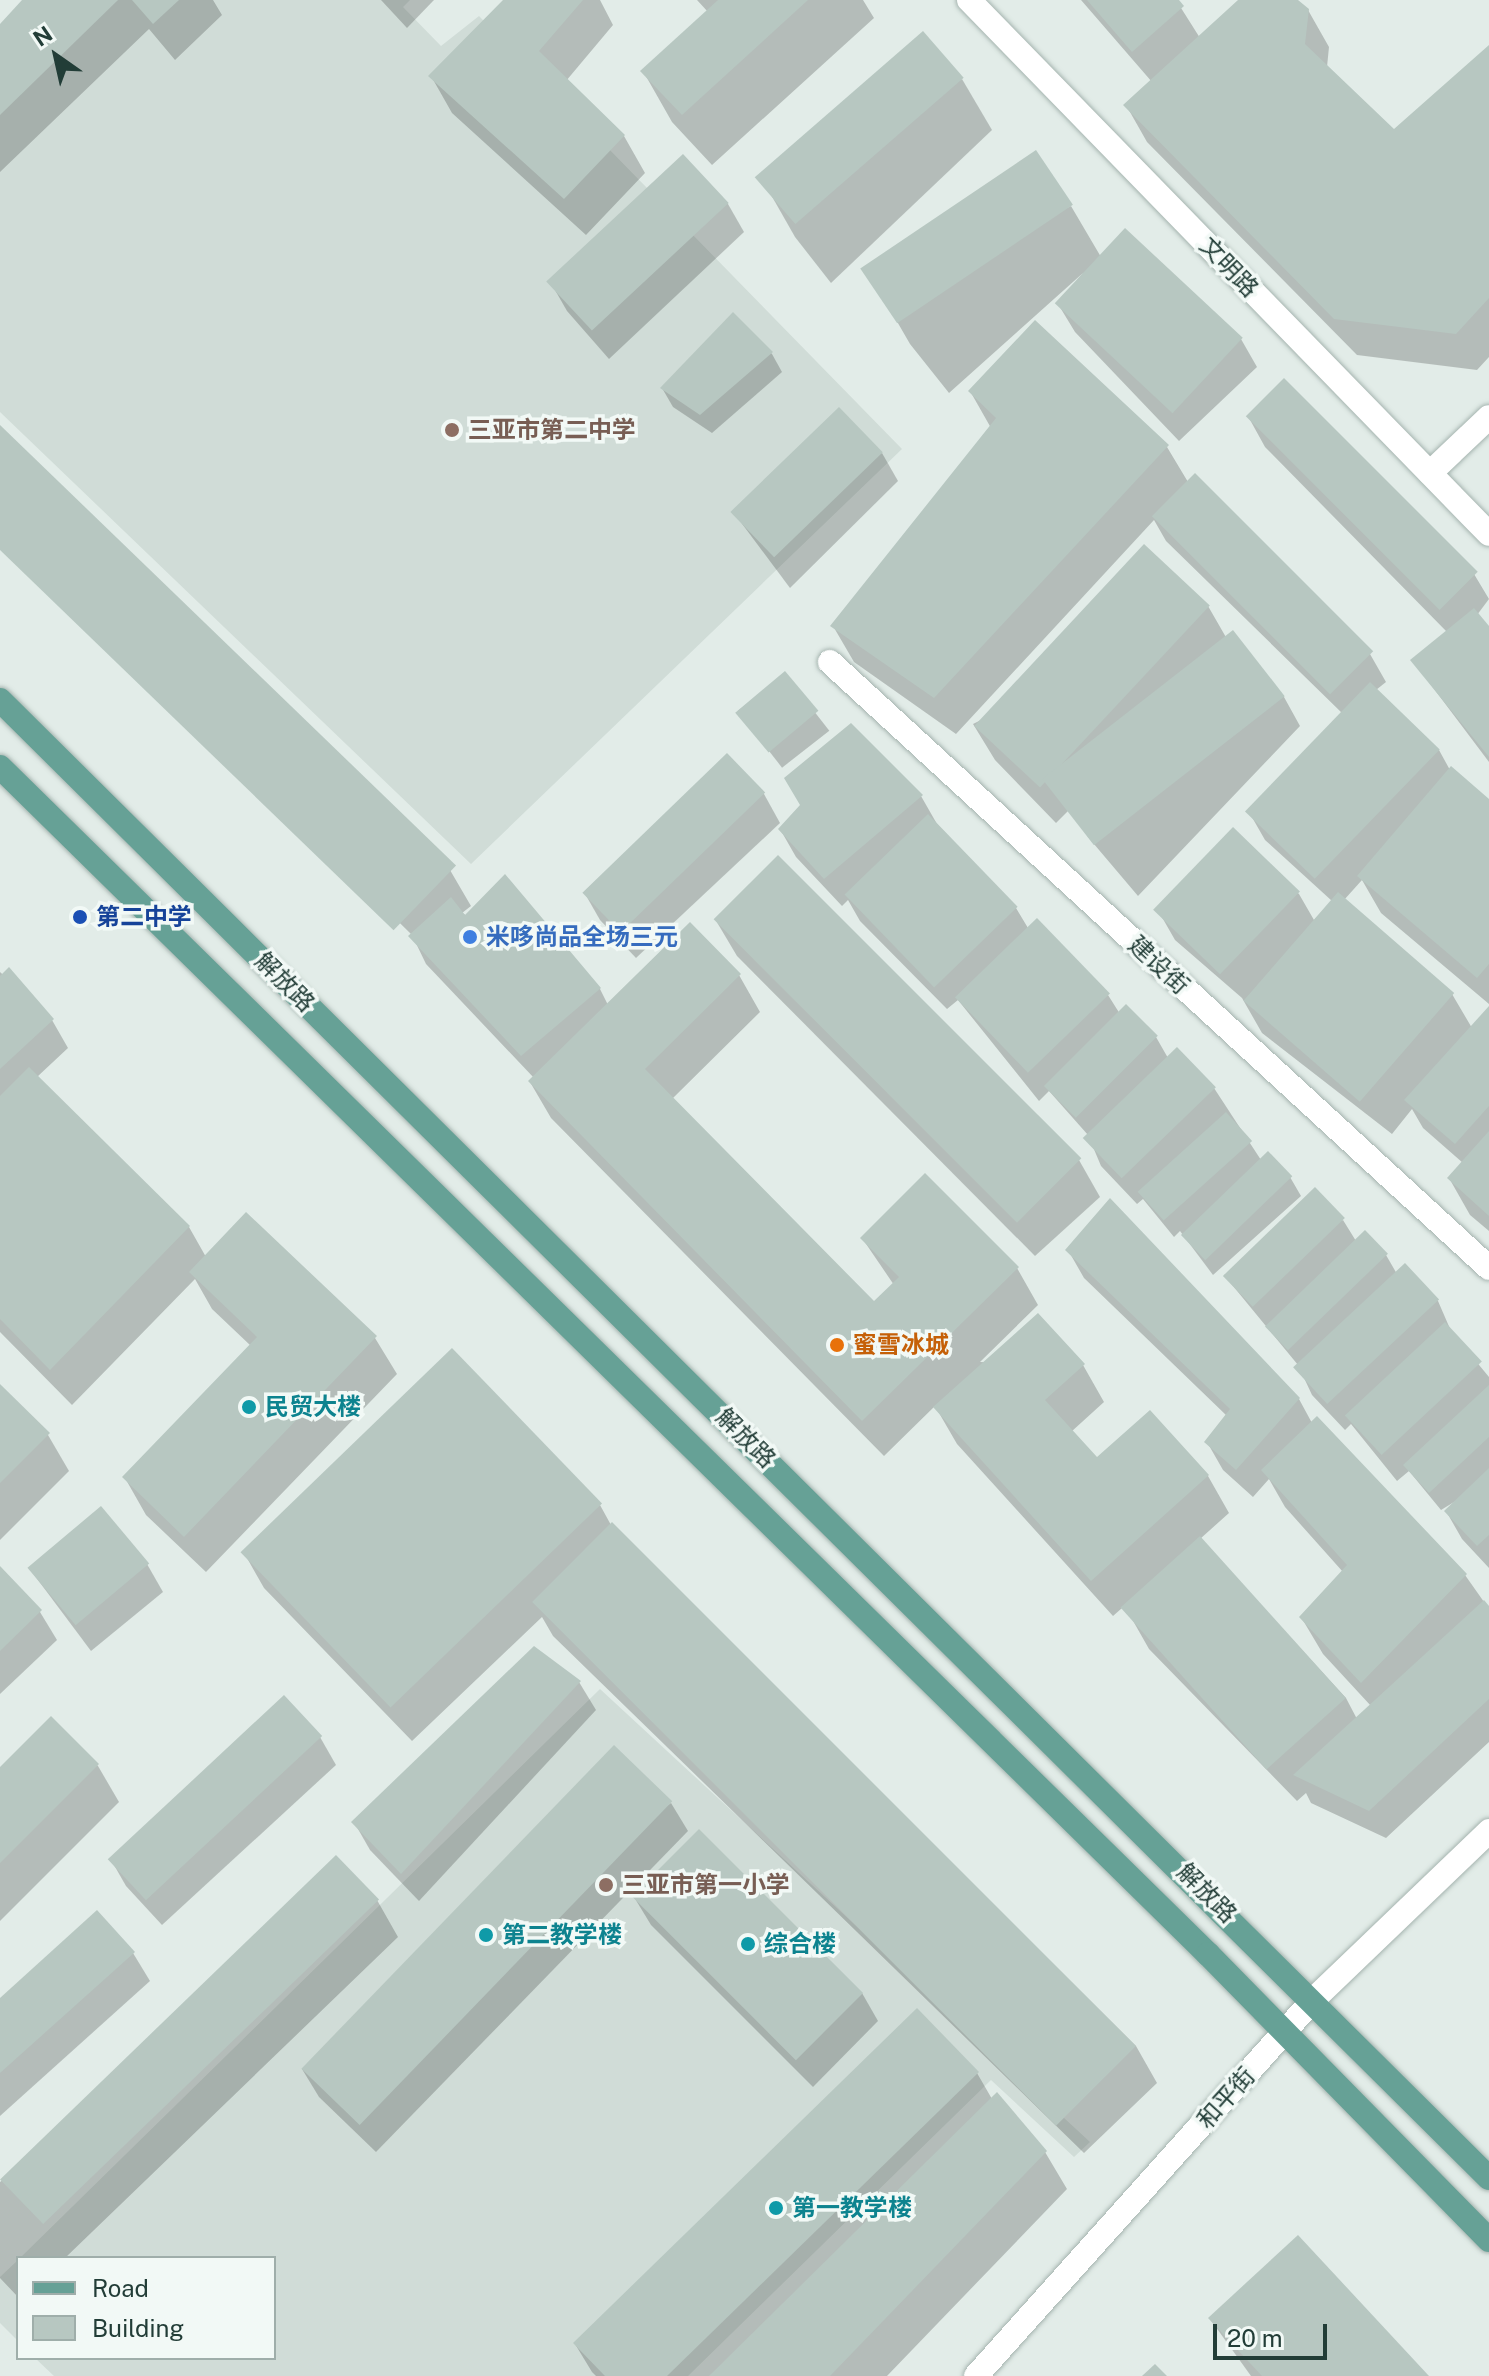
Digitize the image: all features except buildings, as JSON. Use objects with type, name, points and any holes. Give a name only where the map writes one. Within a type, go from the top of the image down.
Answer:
[{"type":"main road","name":"解放路","points":[[0,700],[1489,2178]]},
{"type":"main road","name":"解放路","points":[[0,767],[1285,2032],[1489,2240]]},
{"type":"street","name":"文明路","points":[[969,0],[1489,534]]},
{"type":"street","points":[[1430,473],[1489,417]]},
{"type":"street","name":"建设街","points":[[830,662],[1489,1268]]},
{"type":"street","name":"和平街","points":[[976,2376],[1313,2000],[1489,1831]]},
{"type":"shaded area","name":"三亚市第二中学","points":[[27,0],[410,0],[403,7],[441,46],[479,16],[902,449],[471,864],[0,412],[0,27]]},
{"type":"shaded area","name":"三亚市第一小学","points":[[600,1689],[1090,2142],[1074,2157],[991,2080],[688,2376],[54,2376],[37,2360],[276,2360],[276,2256],[22,2256]]},
{"type":"shaded area","points":[[16,2262],[16,2339],[0,2323],[0,2277]]},
{"type":"place","name":"三亚市第二中学","points":[[452,430]]},
{"type":"place","name":"第二中学","points":[[80,917]]},
{"type":"place","name":"米哆尚品全场三元","points":[[470,937]]},
{"type":"place","name":"蜜雪冰城","points":[[837,1345]]},
{"type":"place","name":"民贸大楼","points":[[249,1407]]},
{"type":"place","name":"三亚市第一小学","points":[[606,1885]]},
{"type":"place","name":"第二教学楼","points":[[486,1935]]},
{"type":"place","name":"综合楼","points":[[748,1944]]},
{"type":"place","name":"第一教学楼","points":[[776,2208]]}]
